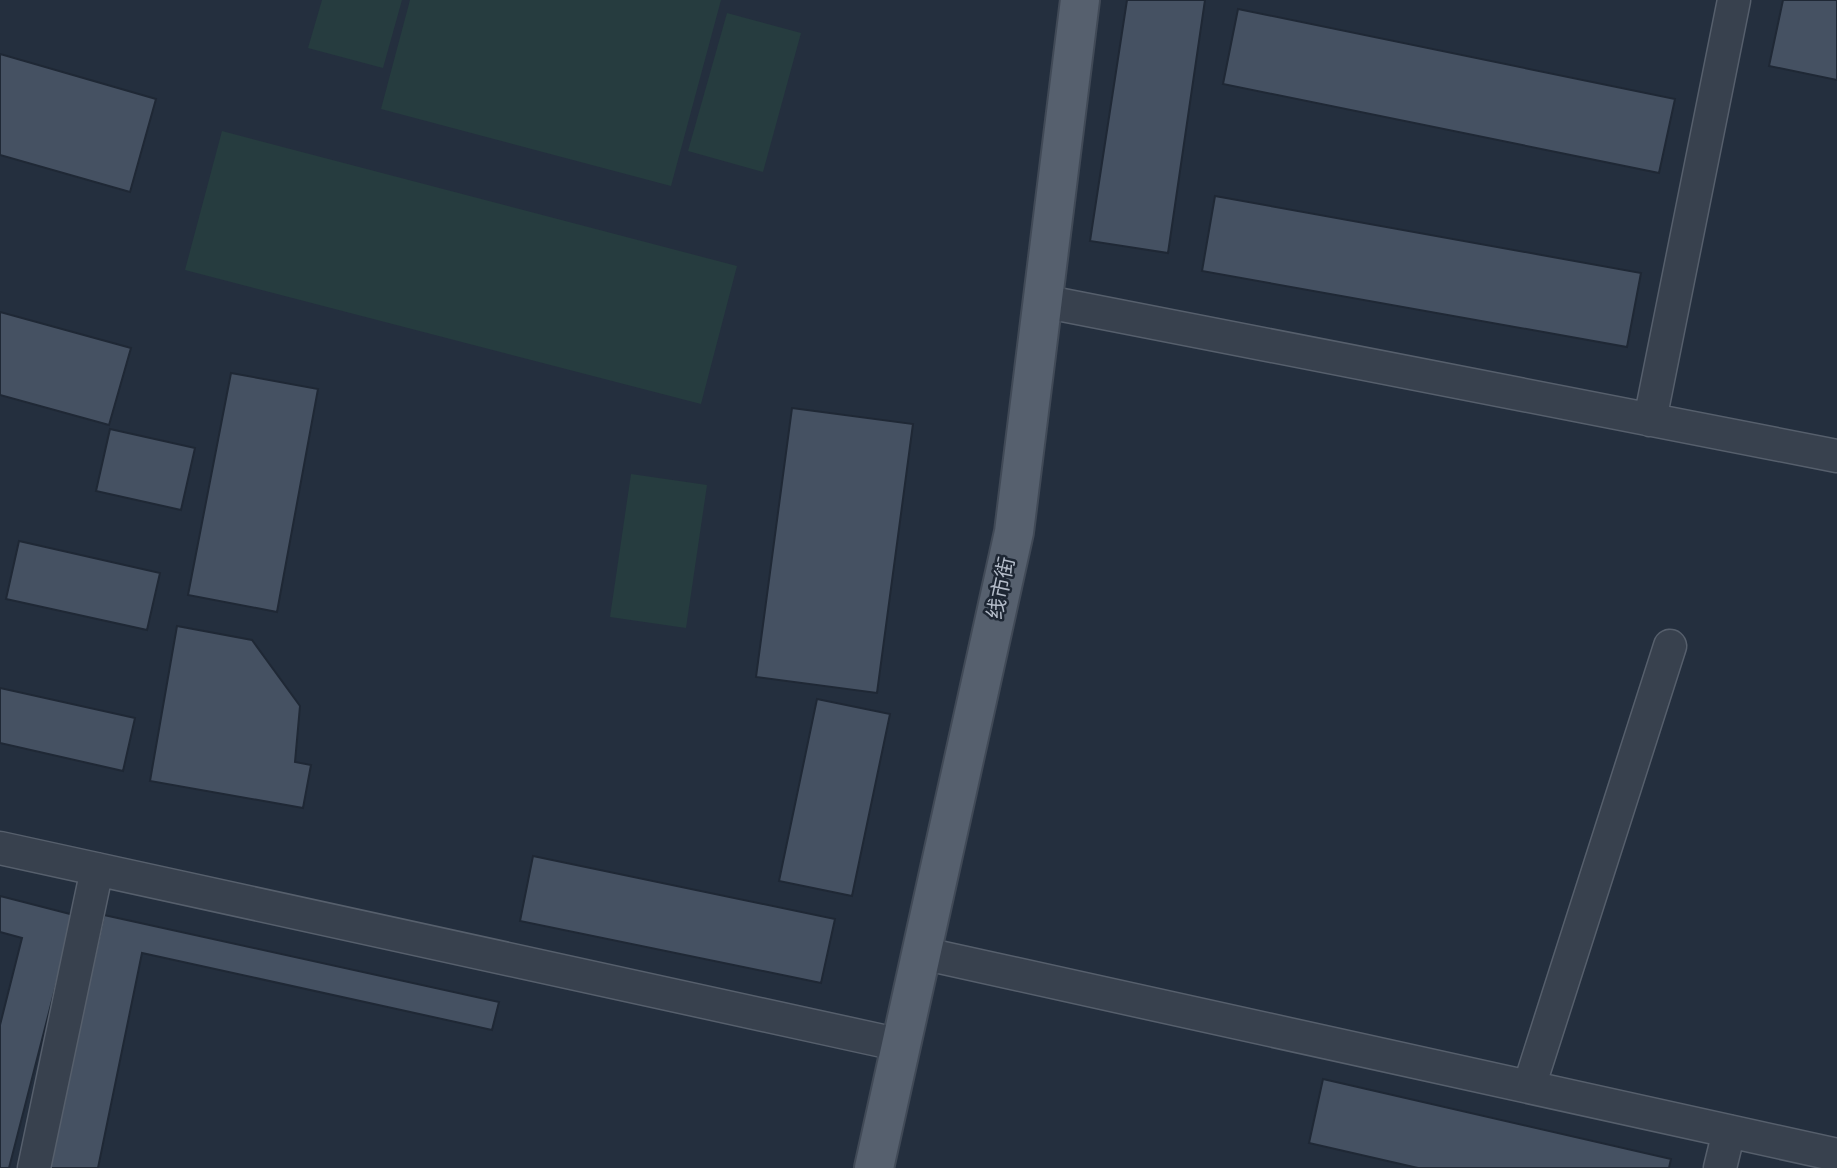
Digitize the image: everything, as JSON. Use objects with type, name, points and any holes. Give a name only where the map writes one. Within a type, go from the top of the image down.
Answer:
[{"type":"main road","name":"线市街","points":[[874,1168],[1014,532],[1080,0]]},
{"type":"street","points":[[1650,420],[1734,0]]},
{"type":"street","points":[[1042,301],[1837,456]]},
{"type":"street","points":[[1529,1087],[1670,646]]},
{"type":"street","points":[[0,848],[901,1045]]},
{"type":"street","points":[[34,1168],[97,869]]},
{"type":"street","points":[[921,953],[1837,1155]]},
{"type":"street","points":[[1720,1168],[1729,1131]]},
{"type":"green space","points":[[322,0],[402,0],[383,68],[308,48]]},
{"type":"green space","points":[[410,0],[721,0],[671,186],[381,109]]},
{"type":"green space","points":[[727,13],[801,33],[763,172],[688,151]]},
{"type":"green space","points":[[222,131],[737,266],[701,404],[185,270]]},
{"type":"green space","points":[[631,474],[707,485],[686,628],[610,617]]},
{"type":"building","points":[[1127,0],[1205,0],[1168,253],[1090,241]]},
{"type":"building","points":[[1783,0],[1837,0],[1837,80],[1769,66]]},
{"type":"building","points":[[1238,9],[1675,99],[1659,173],[1223,84]]},
{"type":"building","points":[[0,54],[156,99],[130,192],[0,155]]},
{"type":"building","points":[[1215,196],[1641,273],[1627,347],[1202,271]]},
{"type":"building","points":[[0,312],[131,348],[109,425],[0,395]]},
{"type":"building","points":[[231,373],[318,389],[277,612],[188,595]]},
{"type":"building","points":[[792,408],[913,424],[877,693],[756,677]]},
{"type":"building","points":[[110,429],[195,448],[181,510],[96,491]]},
{"type":"building","points":[[19,541],[160,573],[147,630],[6,599]]},
{"type":"building","points":[[177,626],[252,640],[300,706],[295,762],[311,765],[303,808],[150,781]]},
{"type":"building","points":[[0,688],[135,718],[123,771],[0,743]]},
{"type":"building","points":[[817,699],[890,714],[852,896],[779,881]]},
{"type":"building","points":[[533,856],[835,919],[821,983],[520,921]]},
{"type":"building","points":[[0,896],[74,915],[9,1168],[0,1168],[0,1025],[22,938],[0,932]]},
{"type":"building","points":[[104,915],[499,1002],[492,1030],[142,953],[98,1168],[48,1168]]},
{"type":"building","points":[[1323,1079],[1671,1159],[1669,1168],[1418,1168],[1309,1143]]}]
